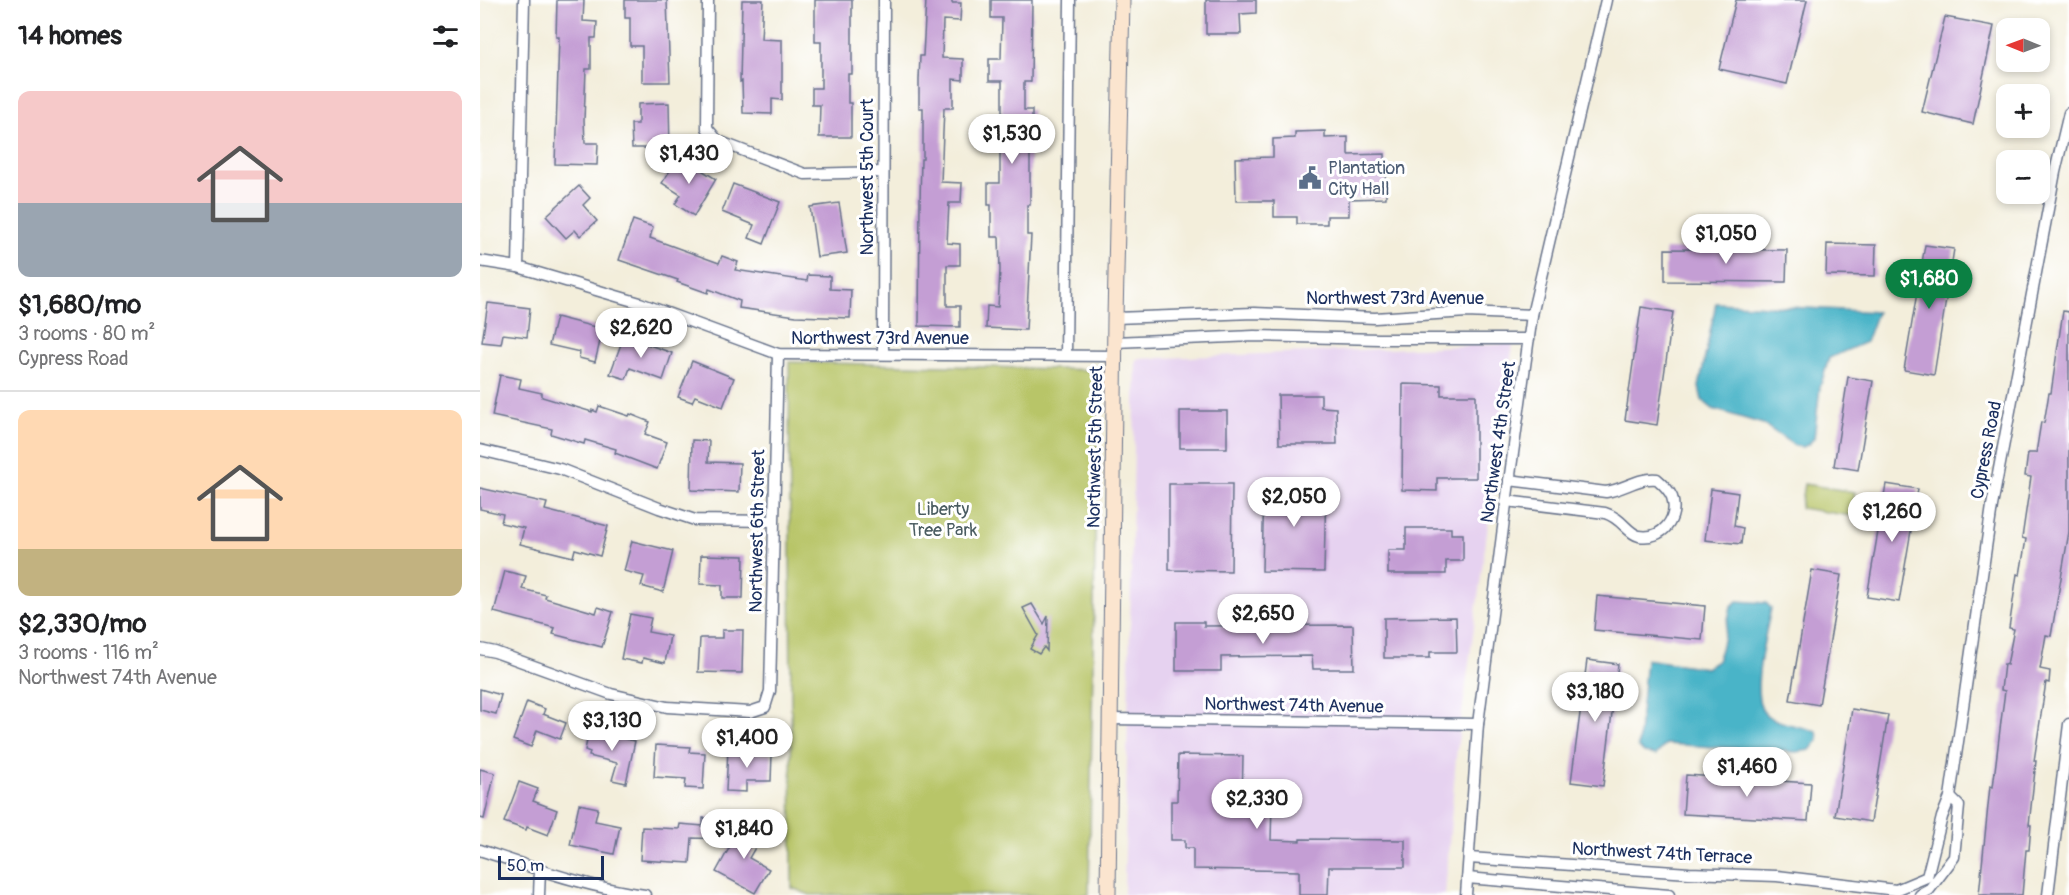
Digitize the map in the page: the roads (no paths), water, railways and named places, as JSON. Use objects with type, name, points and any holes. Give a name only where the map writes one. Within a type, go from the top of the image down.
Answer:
[{"type":"street","points":[[518,267],[524,0]]},
{"type":"street","points":[[708,0],[707,128],[718,141],[805,174],[883,172]]},
{"type":"street","name":"Northwest 5th Court","points":[[883,354],[884,0]]},
{"type":"street","points":[[1066,355],[1070,0]]},
{"type":"street","name":"Northwest 5th Street","points":[[1108,895],[1114,318],[1122,0]]},
{"type":"street","name":"Northwest 4th Street","points":[[1466,895],[1478,724],[1529,339],[1606,0]]},
{"type":"street","name":"Cypress Road","points":[[1852,890],[1896,890],[1927,877],[1942,817],[1950,797],[1992,506],[2055,172],[2069,113]]},
{"type":"street","name":"Northwest 73rd Avenue","points":[[480,261],[518,267],[640,303],[778,354],[1066,355],[1254,336],[1529,339]]},
{"type":"street","name":"Northwest 73rd Avenue","points":[[1114,318],[1254,313],[1376,318],[1467,312],[1533,315]]},
{"type":"street","name":"Northwest 6th Street","points":[[480,649],[495,652],[611,694],[667,707],[750,712],[765,707],[770,691],[778,354]]},
{"type":"street","points":[[480,450],[560,469],[695,520],[773,521]]},
{"type":"street","points":[[1506,501],[1605,513],[1615,516],[1635,535],[1644,536],[1654,535],[1664,530],[1671,521],[1673,513],[1671,496],[1657,479],[1646,478],[1620,490],[1606,492],[1509,480]]},
{"type":"street","name":"Northwest 74th Avenue","points":[[1110,719],[1478,724]]},
{"type":"street","points":[[2048,895],[2063,812],[2069,724]]},
{"type":"street","name":"Cypress Road","points":[[1920,895],[1929,890],[1954,857],[1959,806],[1950,797]]},
{"type":"street","points":[[480,850],[540,870],[620,892],[645,895]]},
{"type":"street","name":"Northwest 74th Terrace","points":[[1469,858],[1689,873],[1776,876],[1852,890]]},
{"type":"street","points":[[539,895],[540,870]]},
{"type":"street","points":[[1467,879],[1669,895]]},
{"type":"water","points":[[1716,303],[1877,312],[1866,342],[1829,358],[1820,387],[1814,438],[1809,444],[1803,447],[1795,446],[1763,424],[1713,409],[1702,400],[1699,387]]},
{"type":"water","points":[[1737,601],[1766,603],[1771,608],[1758,682],[1762,709],[1768,716],[1778,721],[1817,731],[1818,740],[1810,750],[1796,752],[1666,744],[1656,755],[1644,753],[1638,747],[1646,659],[1706,668],[1717,661],[1731,607]]},
{"type":"place","name":"Plantation City Hall","points":[[1310,178]]},
{"type":"park label","name":"Liberty Tree Park","points":[[943,519]]}]
